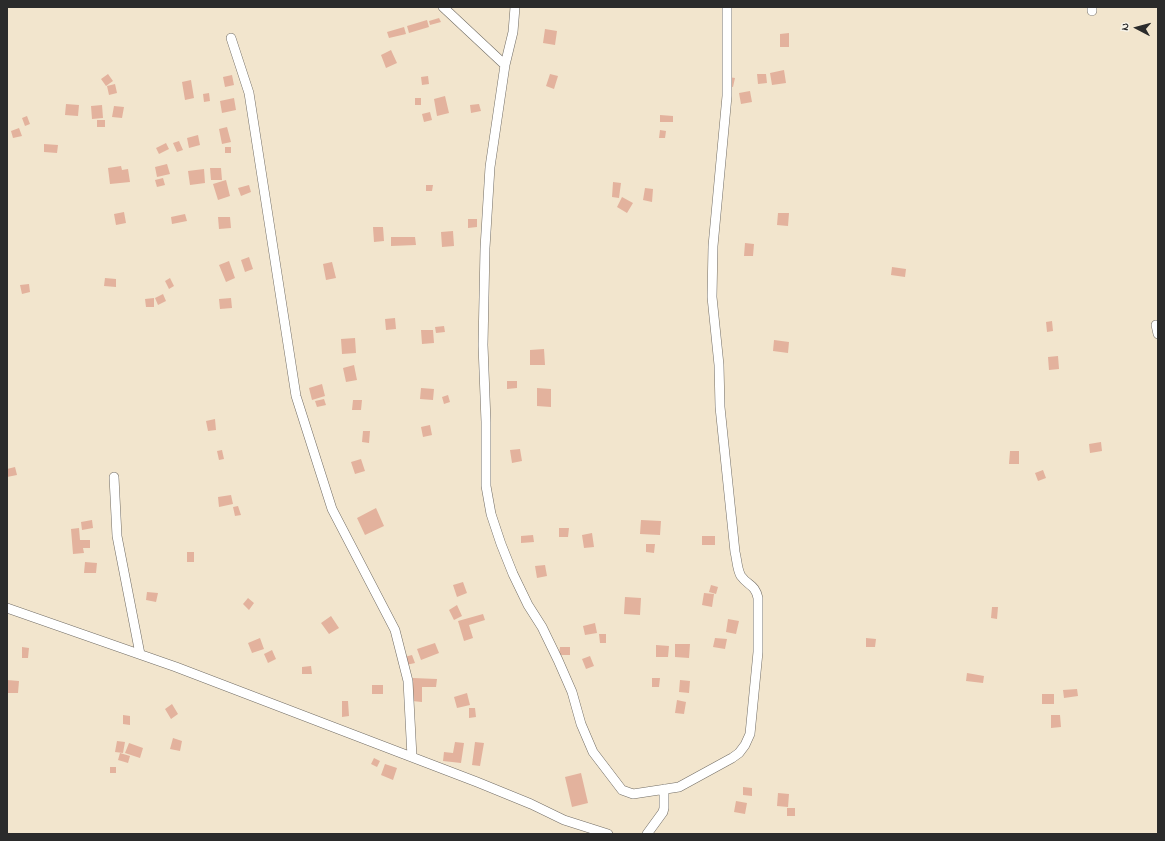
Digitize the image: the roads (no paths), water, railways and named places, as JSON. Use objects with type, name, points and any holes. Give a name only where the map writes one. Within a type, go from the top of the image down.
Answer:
[{"type":"street","points":[[443,7],[505,65]]},
{"type":"street","points":[[515,7],[490,167],[485,248],[483,345],[486,422],[486,486],[490,514],[513,574],[528,605],[542,627],[572,692],[581,724],[592,752],[622,790],[633,794],[679,787],[739,753],[750,734],[758,652],[758,598],[753,587],[740,575],[734,544],[720,407],[719,365],[712,297],[713,246],[727,96],[727,7]]},
{"type":"street","points":[[231,38],[249,93],[296,396],[332,509],[395,630],[408,681],[412,757]]},
{"type":"street","points":[[114,477],[117,536],[140,654]]},
{"type":"street","points":[[7,608],[176,666],[497,790],[564,820],[608,834]]},
{"type":"street","points":[[647,834],[663,812],[664,789]]}]
